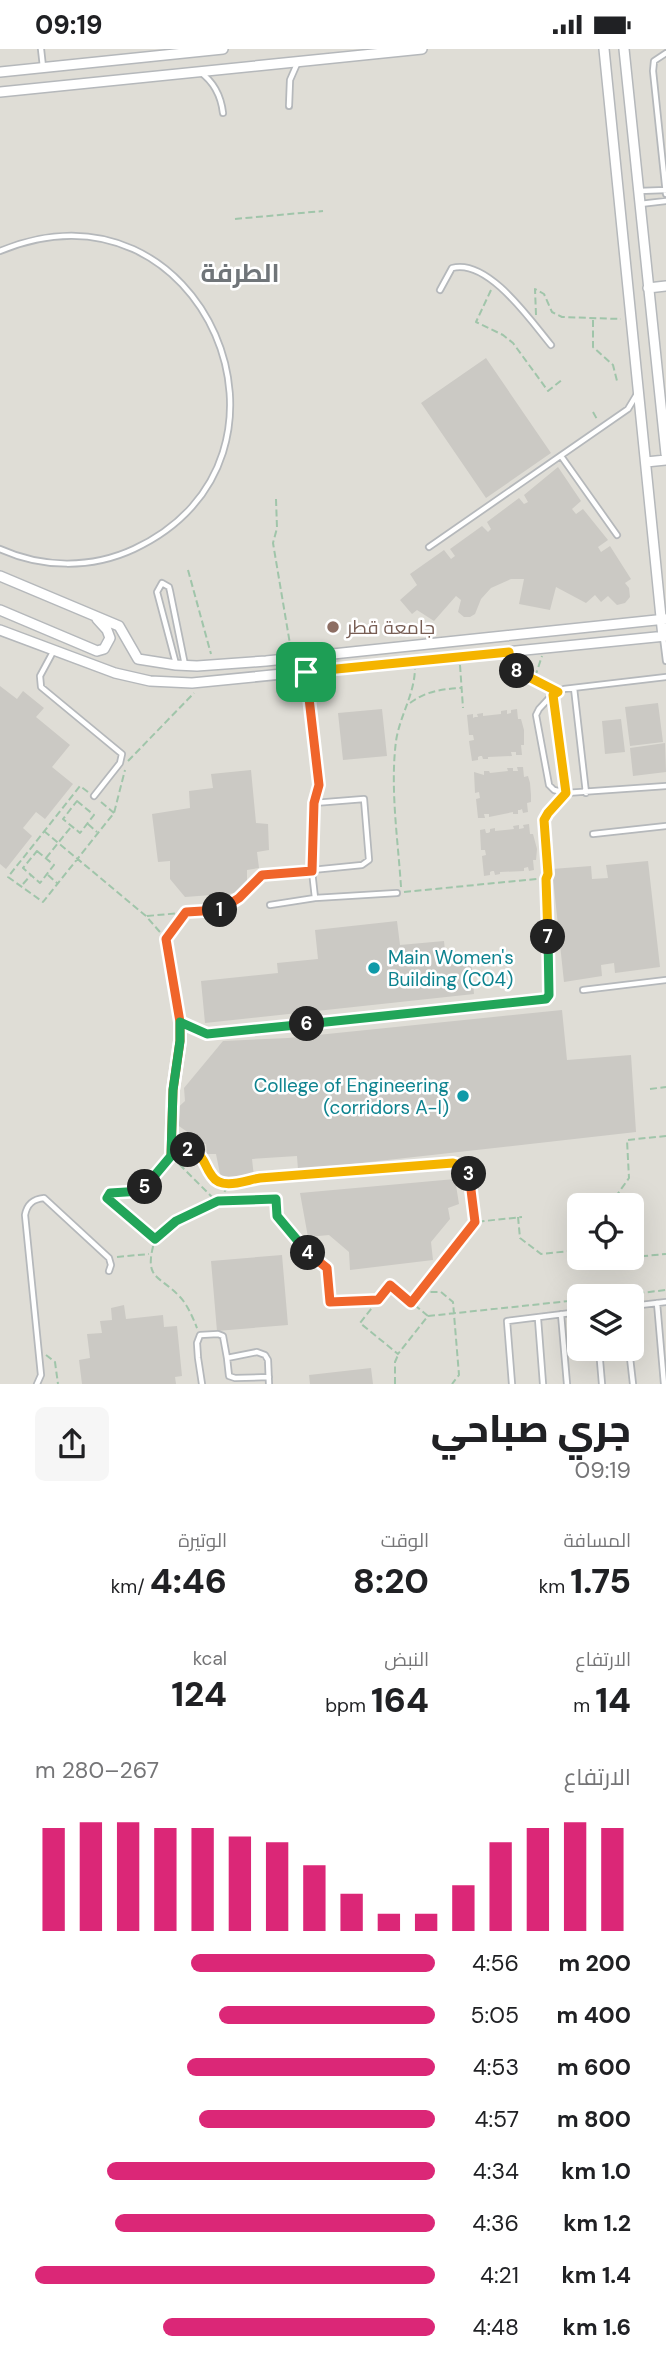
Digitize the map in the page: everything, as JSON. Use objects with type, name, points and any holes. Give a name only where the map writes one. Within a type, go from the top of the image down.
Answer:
[{"type":"street","points":[[0,72],[223,49]]},
{"type":"street","points":[[0,92],[422,49]]},
{"type":"street","points":[[0,629],[136,679],[192,683],[664,636],[604,49]]},
{"type":"street","points":[[624,49],[666,454]]},
{"type":"street","points":[[628,279],[647,277]]},
{"type":"street","points":[[630,298],[666,286]]},
{"type":"street","points":[[646,462],[666,460]]},
{"type":"street","points":[[0,576],[118,626],[138,659],[181,666],[266,661],[664,619]]},
{"type":"street","points":[[0,610],[85,647],[101,650],[109,642],[109,634],[94,616]]},
{"type":"street","points":[[266,661],[267,677]]},
{"type":"lane","points":[[41,49],[43,67]]},
{"type":"lane","points":[[637,191],[666,192],[653,71],[654,61],[666,53]]},
{"type":"lane","points":[[289,106],[290,80],[298,62]]},
{"type":"lane","points":[[199,72],[215,86],[223,113]]},
{"type":"lane","points":[[639,204],[666,201]]},
{"type":"lane","points":[[0,251],[43,238],[90,237],[136,251],[164,267],[192,295],[214,328],[228,374],[230,406],[224,444],[209,480],[191,505],[157,536],[115,556],[85,563],[38,561],[0,549]]},
{"type":"lane","points":[[440,290],[452,268],[471,268],[495,283],[551,345]]},
{"type":"lane","points":[[429,547],[628,409],[639,390]]},
{"type":"lane","points":[[561,456],[617,535]]},
{"type":"lane","points":[[162,583],[169,587],[170,591],[181,666],[157,592],[162,583]]},
{"type":"lane","points":[[664,636],[666,661]]},
{"type":"lane","points":[[54,649],[40,676],[41,687],[122,754],[120,763],[94,796]]},
{"type":"lane","points":[[306,672],[319,785],[314,803],[312,871],[315,898]]},
{"type":"lane","points":[[666,677],[574,688],[556,693],[539,709],[537,716],[549,785],[554,790],[586,793],[666,786]]},
{"type":"lane","points":[[574,688],[586,793]]},
{"type":"lane","points":[[556,693],[566,793]]},
{"type":"lane","points":[[262,875],[362,865],[369,860],[364,799],[314,803]]},
{"type":"lane","points":[[593,834],[666,826]]},
{"type":"lane","points":[[270,905],[315,898],[399,892]]},
{"type":"lane","points":[[583,990],[666,980]]},
{"type":"lane","points":[[37,1384],[41,1375],[25,1215],[29,1205],[44,1198],[109,1258],[109,1271]]},
{"type":"lane","points":[[644,1305],[666,1302]]},
{"type":"lane","points":[[657,1303],[664,1384]]},
{"type":"lane","points":[[512,1384],[507,1321],[567,1313]]},
{"type":"lane","points":[[561,1314],[567,1384]]},
{"type":"lane","points":[[538,1319],[543,1384]]},
{"type":"lane","points":[[202,1384],[197,1343],[200,1335],[223,1336],[229,1376],[269,1377]]},
{"type":"lane","points":[[227,1357],[257,1352],[265,1355],[268,1384]]},
{"type":"lane","points":[[600,1361],[602,1384]]},
{"type":"lane","points":[[630,1361],[633,1384]]},
{"type":"path","points":[[236,219],[323,211]]},
{"type":"path","points":[[495,283],[476,322],[513,343],[548,390],[563,379]]},
{"type":"path","points":[[536,327],[535,289],[544,294],[552,312],[562,317],[632,317]]},
{"type":"path","points":[[593,319],[593,347],[613,365],[617,381]]},
{"type":"path","points":[[593,412],[602,427]]},
{"type":"path","points":[[276,499],[277,528],[273,543],[292,658]]},
{"type":"path","points":[[188,570],[214,665]]},
{"type":"path","points":[[534,678],[543,658],[541,649]]},
{"type":"path","points":[[509,652],[513,667],[556,693]]},
{"type":"path","points":[[460,657],[463,708]]},
{"type":"path","points":[[416,661],[414,687],[399,723],[396,745],[395,803],[399,892],[546,879]]},
{"type":"path","points":[[0,876],[23,885],[43,902],[114,813],[127,762],[205,681]]},
{"type":"path","points":[[409,704],[437,690],[461,688]]},
{"type":"path","points":[[8,877],[80,786],[114,813]]},
{"type":"path","points":[[180,1022],[207,1034],[546,999],[549,995],[548,874],[544,820],[566,793]]},
{"type":"path","points":[[77,801],[94,815],[87,824],[79,832],[63,818],[77,801]]},
{"type":"path","points":[[64,806],[69,810]]},
{"type":"path","points":[[87,824],[98,833]]},
{"type":"path","points":[[46,858],[72,826]]},
{"type":"path","points":[[44,831],[146,916],[166,939],[180,1022],[173,1090],[171,1156],[218,1201]]},
{"type":"path","points":[[37,851],[46,858],[54,865],[40,883],[23,868],[37,851]]},
{"type":"path","points":[[21,860],[30,860]]},
{"type":"path","points":[[47,874],[58,883]]},
{"type":"path","points":[[23,885],[31,875]]},
{"type":"path","points":[[146,916],[225,909],[262,875]]},
{"type":"path","points":[[166,939],[186,912]]},
{"type":"path","points":[[650,1089],[666,1087]]},
{"type":"path","points":[[618,1193],[629,1178],[627,1140],[666,1136]]},
{"type":"path","points":[[155,1239],[107,1198],[110,1193],[142,1191],[171,1156],[192,1149],[204,1158],[216,1181],[229,1185],[260,1178],[453,1163],[462,1166],[469,1173],[475,1222]]},
{"type":"path","points":[[218,1201],[229,1185]]},
{"type":"path","points":[[200,1335],[180,1298],[155,1275],[150,1263],[151,1254],[155,1239],[176,1221],[218,1201],[276,1199],[277,1216],[309,1254],[327,1268],[330,1302],[378,1300]]},
{"type":"path","points":[[411,1303],[475,1222],[520,1217],[520,1238],[535,1252],[541,1254],[567,1251]]},
{"type":"path","points":[[109,1258],[151,1254]]},
{"type":"path","points":[[644,1256],[666,1254]]},
{"type":"path","points":[[398,1354],[360,1323],[390,1285],[428,1316],[567,1301]]},
{"type":"path","points":[[644,1293],[666,1290]]},
{"type":"path","points":[[419,1292],[441,1292],[453,1302],[459,1375],[452,1384]]},
{"type":"path","points":[[395,1384],[395,1362],[398,1354],[428,1316]]},
{"type":"path","points":[[42,1352],[55,1362],[58,1384]]},
{"type":"shaded area","name":"جامعة قطر","points":[[0,49],[666,49],[666,1384],[0,1384]]},
{"type":"building","points":[[486,358],[551,453],[486,498],[421,403]]},
{"type":"building","points":[[558,467],[581,501],[572,509],[576,514],[583,509],[608,540],[598,547],[601,552],[610,546],[631,579],[625,583],[630,597],[625,603],[617,605],[608,596],[601,602],[595,595],[586,603],[556,587],[550,610],[519,604],[524,579],[511,579],[491,588],[481,599],[475,614],[470,617],[464,617],[458,612],[461,600],[456,596],[434,621],[417,610],[412,614],[400,600],[417,585],[410,574],[444,550],[451,559],[455,556],[450,549],[482,526],[488,532],[491,529],[487,522],[519,498],[524,504],[528,502],[524,495]]},
{"type":"building","points":[[0,686],[17,699],[23,691],[44,708],[36,717],[70,745],[52,767],[73,784],[45,819],[36,812],[23,828],[32,836],[6,869],[0,864]]},
{"type":"building","points":[[658,703],[663,742],[630,746],[625,707]]},
{"type":"building","points":[[382,709],[387,756],[343,760],[338,713]]},
{"type":"building","points":[[517,709],[518,719],[521,719],[524,730],[522,755],[511,752],[512,756],[483,759],[480,756],[478,760],[472,761],[469,741],[474,740],[473,735],[469,735],[467,715],[473,714],[473,718],[478,717],[477,714],[501,714],[501,711],[507,710],[507,714]]},
{"type":"building","points":[[621,719],[625,752],[605,754],[602,721]]},
{"type":"building","points":[[665,743],[666,772],[633,776],[630,748]]},
{"type":"building","points":[[517,767],[523,767],[524,777],[528,776],[530,783],[531,802],[527,803],[528,812],[523,813],[522,809],[518,810],[518,814],[513,812],[489,817],[489,814],[484,814],[485,818],[478,818],[476,799],[480,798],[479,792],[475,793],[474,772],[484,775],[484,771],[508,771],[507,768],[518,771]]},
{"type":"building","points":[[251,770],[256,823],[268,824],[269,850],[257,852],[259,868],[247,870],[247,884],[238,893],[185,897],[170,879],[170,861],[158,862],[152,814],[190,808],[189,791],[213,788],[211,774]]},
{"type":"building","points":[[529,824],[537,849],[536,860],[533,860],[534,870],[529,871],[528,867],[524,868],[524,871],[500,872],[495,875],[492,871],[490,875],[484,876],[482,856],[486,855],[485,850],[481,850],[480,830],[485,829],[488,833],[490,829],[514,829],[513,826],[519,825],[519,829]]},
{"type":"building","points":[[648,861],[660,967],[615,973],[614,963],[601,965],[602,976],[564,982],[552,869],[591,866],[592,879],[608,878],[606,865]]},
{"type":"building","name":"Main Women's Building (C04)","points":[[397,921],[400,945],[444,941],[446,962],[471,960],[474,994],[205,1023],[201,981],[278,973],[277,963],[318,959],[315,930]]},
{"type":"building","name":"College of Engineering (corridors A-I)","points":[[562,1010],[567,1060],[631,1055],[636,1132],[298,1170],[297,1156],[252,1159],[254,1177],[221,1179],[216,1154],[207,1154],[206,1144],[189,1145],[189,1133],[173,1122],[172,1113],[185,1101],[184,1088],[223,1041],[288,1038]]},
{"type":"building","points":[[455,1179],[459,1204],[448,1208],[450,1219],[431,1242],[433,1260],[350,1270],[349,1252],[329,1235],[308,1237],[300,1193]]},
{"type":"building","points":[[282,1255],[288,1325],[217,1331],[211,1261]]},
{"type":"building","points":[[124,1305],[126,1319],[163,1315],[164,1327],[177,1326],[182,1376],[175,1377],[176,1384],[82,1384],[79,1360],[90,1358],[87,1334],[102,1333],[100,1321],[112,1320],[111,1308]]},
{"type":"building","points":[[371,1368],[373,1384],[310,1384],[309,1375]]},
{"type":"place","name":"جامعة قطر","points":[[333,627]]},
{"type":"place","name":"Main Women's Building (C04)","points":[[374,968]]},
{"type":"place","name":"College of Engineering (corridors A-I)","points":[[463,1096]]},
{"type":"district","name":"الطرفة","points":[[240,273]]},
{"type":"route","points":[[306,672],[319,785],[314,803],[312,871],[262,875],[225,909],[186,912],[166,939],[180,1022],[173,1090],[171,1156],[192,1149],[204,1158],[216,1181],[229,1185],[260,1178],[453,1163],[462,1166],[469,1173],[475,1222],[411,1303],[390,1285],[378,1300],[330,1302],[327,1268],[309,1254],[277,1216],[276,1199],[218,1201],[176,1221],[155,1239],[107,1198],[110,1193],[142,1191],[171,1156],[171,1143],[173,1090],[180,1041],[180,1022],[207,1034],[540,1001],[549,995],[548,874],[544,820],[566,793],[553,695],[558,692],[513,667],[509,652],[306,672]]}]
